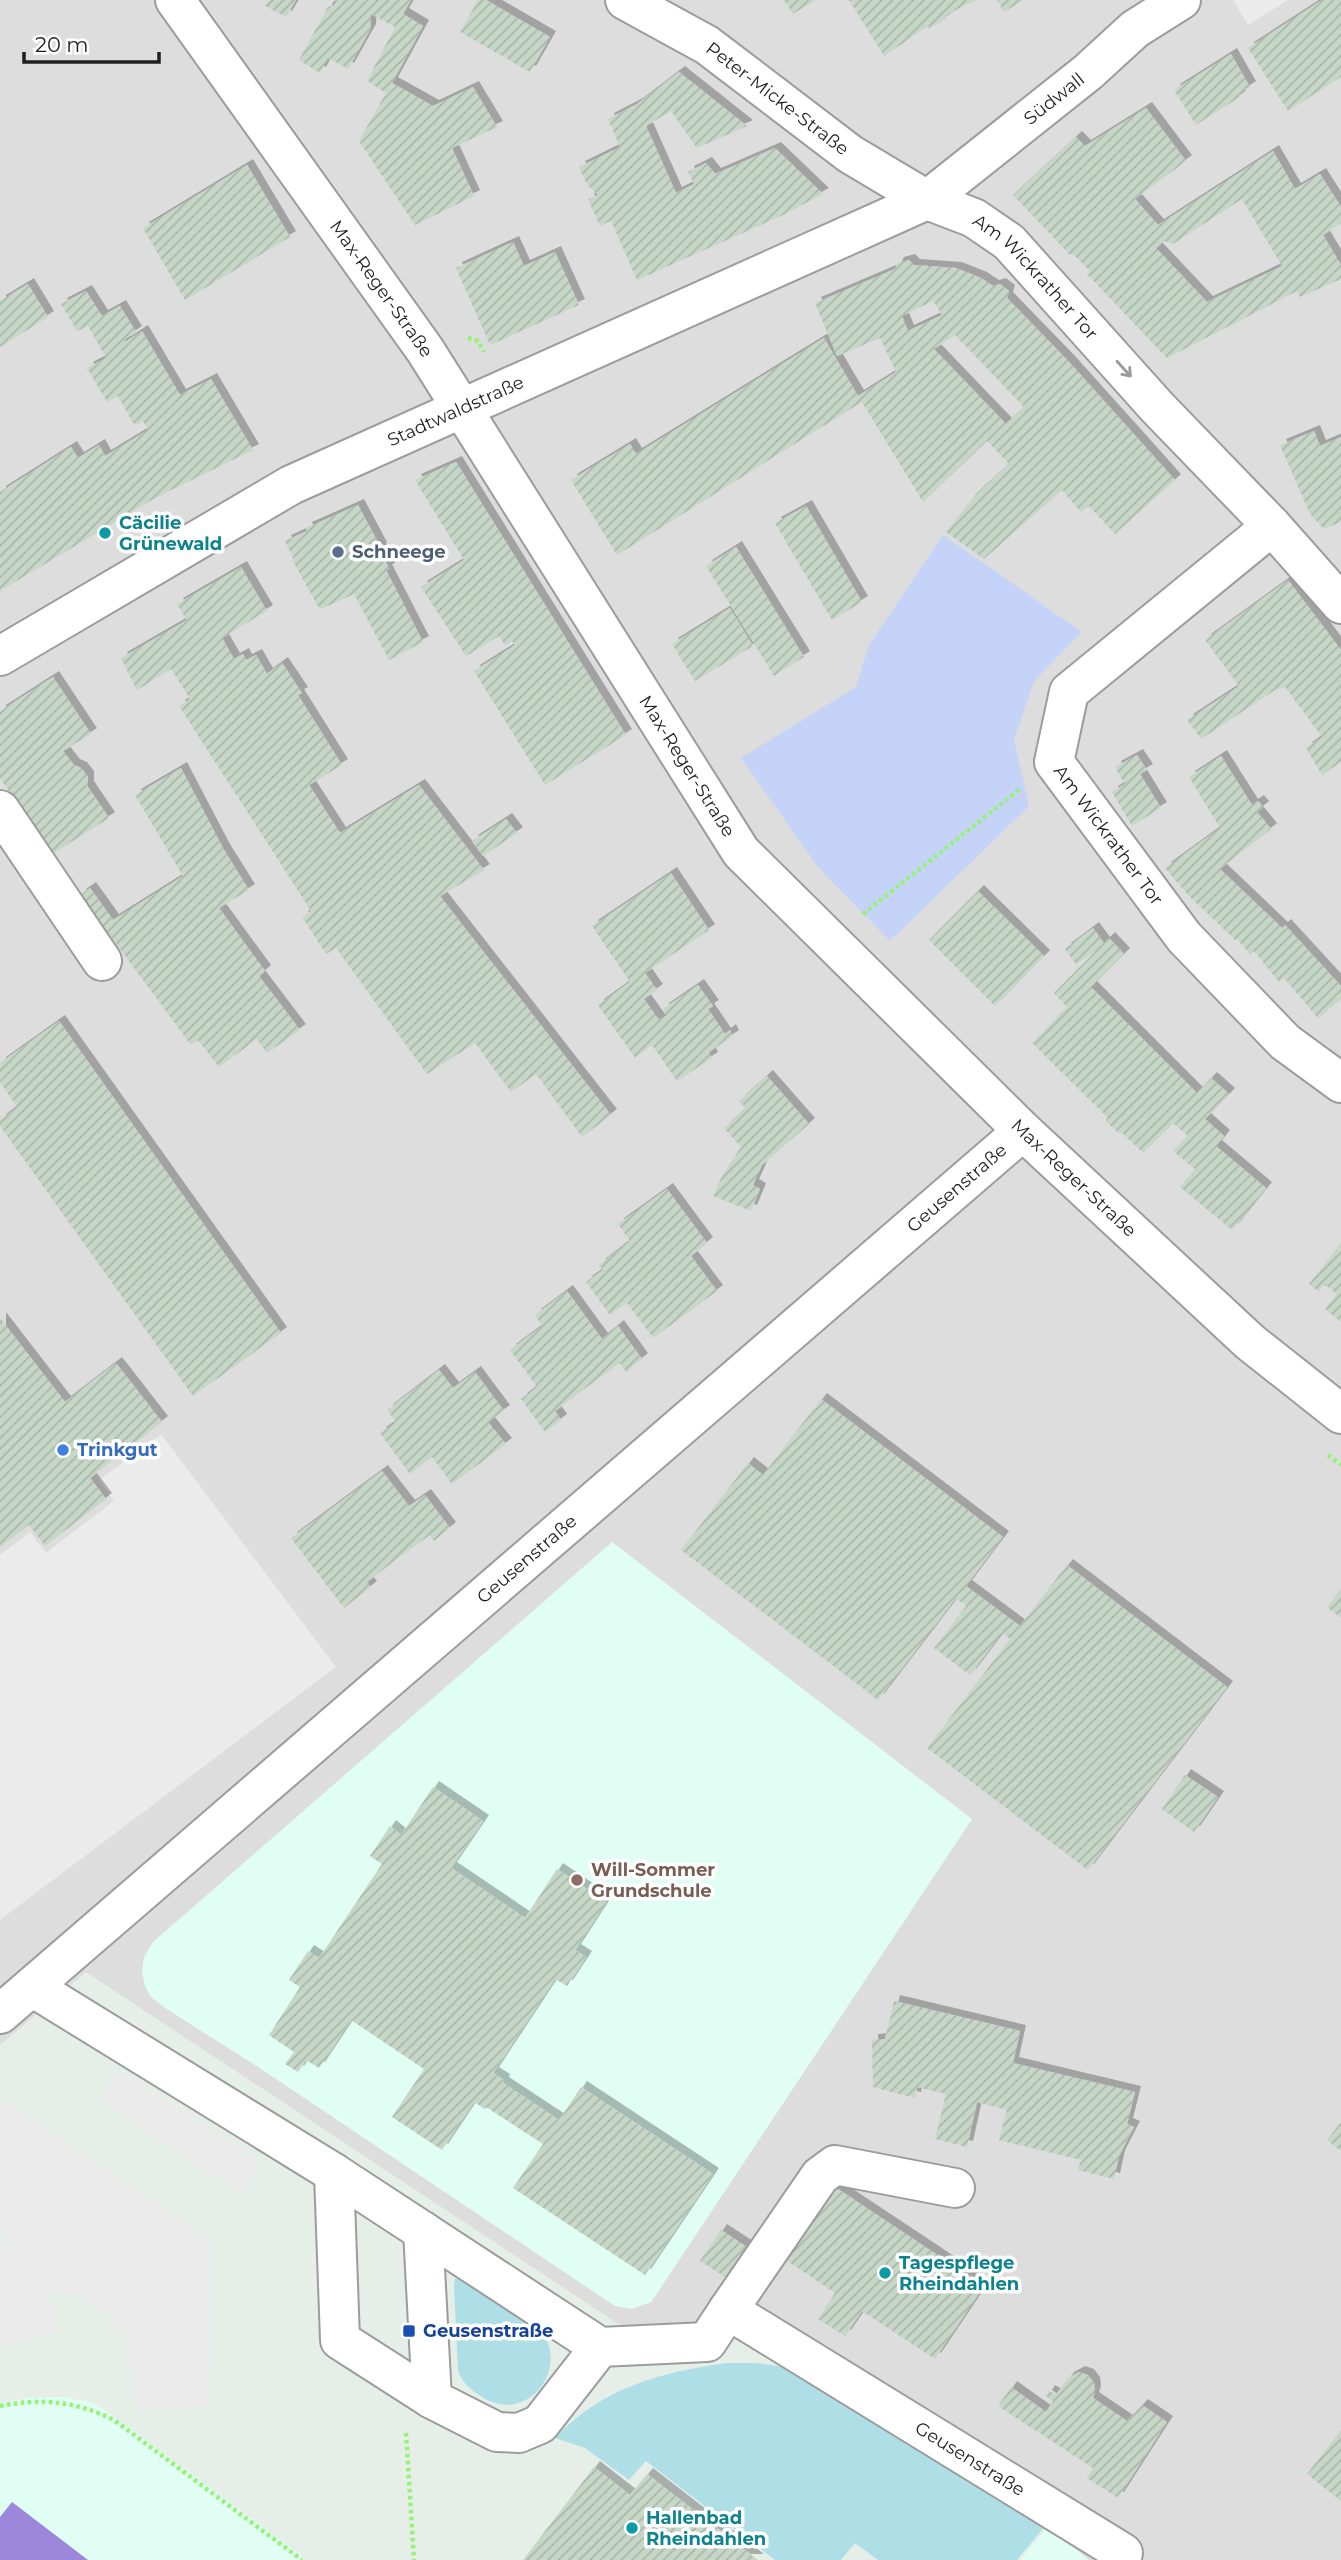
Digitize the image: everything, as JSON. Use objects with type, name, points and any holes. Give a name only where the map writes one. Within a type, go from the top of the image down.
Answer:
[{"type":"street","name":"Max-Reger-Straße","points":[[175,0],[425,350],[741,852],[1023,1131],[1250,1342],[1341,1414]]},
{"type":"street","name":"Peter-Micke-Straße","points":[[625,0],[707,45],[850,154],[927,200]]},
{"type":"street","name":"Südwall","points":[[927,200],[1078,81],[1135,29],[1181,0]]},
{"type":"street","name":"Stadtwaldstraße","points":[[0,656],[291,485],[927,200]]},
{"type":"street","name":"Am Wickrather Tor","points":[[927,200],[974,218],[1009,242],[1157,407],[1272,526],[1326,563],[1341,604]]},
{"type":"street","name":"Am Wickrather Tor","points":[[1272,526],[1069,692],[1054,762],[1184,937],[1285,1042],[1341,1083]]},
{"type":"street","points":[[0,810],[102,961]]},
{"type":"street","name":"Geusenstraße","points":[[0,2014],[1023,1131]]},
{"type":"street","points":[[32,1987],[334,2173],[600,2347],[707,2342],[820,2176],[835,2165],[955,2188]]},
{"type":"street","points":[[334,2173],[340,2340],[417,2389],[497,2432],[519,2433],[540,2424],[600,2347]]},
{"type":"street","points":[[417,2389],[423,2231]]},
{"type":"street","name":"Geusenstraße","points":[[727,2310],[1123,2553]]},
{"type":"path","points":[[829,941],[1054,762]]},
{"type":"path","points":[[414,2560],[417,2389]]},
{"type":"path","points":[[0,2406],[54,2401],[92,2409],[114,2420],[302,2560]]},
{"type":"shaded area","points":[[0,0],[1341,0],[1341,2560],[1087,2560],[1025,2514],[732,2330],[626,2329],[86,1972],[0,2045]]},
{"type":"shaded area","points":[[1233,0],[1288,0],[1248,25]]},
{"type":"shaded area","points":[[943,535],[1082,632],[1034,681],[1014,740],[1029,806],[890,941],[818,867],[741,758],[856,687],[869,645]]},
{"type":"shaded area","points":[[161,1434],[336,1667],[0,1920],[0,1555],[30,1532],[46,1553],[114,1501],[99,1480]]},
{"type":"shaded area","name":"Will-Sommer Grundschule","points":[[612,1542],[972,1819],[656,2295],[651,2302],[631,2309],[615,2306],[258,2067],[165,2008],[150,1996],[142,1972],[144,1957],[153,1942]]},
{"type":"shaded area","points":[[121,2070],[261,2163],[241,2193],[100,2100]]},
{"type":"shaded area","points":[[0,2098],[211,2242],[210,2405],[139,2410],[128,2340],[110,2318],[76,2294],[57,2291],[49,2294],[59,2329],[0,2348],[0,2245],[14,2240],[0,2233]]},
{"type":"shaded area","points":[[461,2278],[539,2328],[548,2343],[551,2359],[548,2374],[541,2387],[530,2398],[516,2404],[501,2404],[476,2393],[460,2376],[454,2286],[455,2279]]},
{"type":"shaded area","points":[[726,2363],[785,2367],[1046,2525],[1017,2560],[878,2560],[855,2543],[841,2560],[775,2560],[646,2461],[629,2480],[585,2448],[555,2438],[593,2406],[633,2385],[678,2372]]},
{"type":"shaded area","points":[[63,2397],[95,2403],[307,2560],[0,2560],[0,2403],[28,2398]]},
{"type":"shaded area","points":[[12,2502],[88,2560],[0,2560],[0,2517]]},
{"type":"shaded area","points":[[1048,2527],[1089,2560],[1020,2560]]},
{"type":"building","points":[[269,0],[296,0],[286,17],[265,6]]},
{"type":"building","points":[[338,0],[411,0],[403,14],[423,26],[392,83],[433,106],[473,87],[497,127],[452,148],[474,196],[415,225],[359,141],[386,93],[367,81],[395,27],[371,14],[370,30],[348,69],[328,58],[320,73],[299,60],[328,7]]},
{"type":"building","points":[[478,0],[486,0],[550,37],[530,72],[460,32]]},
{"type":"building","points":[[784,0],[816,0],[793,14]]},
{"type":"building","points":[[849,0],[976,0],[946,15],[947,18],[929,29],[928,26],[884,56]]},
{"type":"building","points":[[997,0],[1023,0],[1004,12]]},
{"type":"building","points":[[1322,0],[1341,0],[1341,77],[1288,111],[1248,48]]},
{"type":"building","points":[[1231,54],[1250,87],[1238,95],[1240,97],[1196,125],[1174,90]]},
{"type":"building","points":[[679,72],[747,126],[697,148],[671,111],[646,126],[676,193],[694,184],[688,172],[706,163],[715,174],[775,148],[823,194],[783,215],[637,280],[611,221],[600,226],[588,199],[598,195],[587,184],[579,167],[620,147],[608,119],[637,104]]},
{"type":"building","points":[[1146,108],[1186,161],[1135,199],[1158,225],[1273,151],[1295,189],[1320,174],[1341,207],[1341,223],[1323,235],[1341,265],[1341,279],[1300,297],[1297,291],[1167,358],[1087,274],[1090,271],[1072,253],[1070,255],[1013,195],[1076,137],[1085,146]],"holes":[[[1242,199],[1282,266],[1207,302],[1156,248],[1164,241],[1173,244]]]},
{"type":"building","points":[[247,165],[290,237],[185,300],[143,228]]},
{"type":"building","points":[[513,242],[524,266],[555,252],[579,305],[490,345],[456,268]]},
{"type":"building","points":[[909,260],[914,265],[956,268],[993,286],[1000,284],[1009,291],[1007,298],[1070,363],[1175,480],[1115,534],[1089,506],[1081,512],[1062,490],[984,559],[946,532],[977,493],[1009,464],[987,441],[923,502],[862,402],[617,555],[571,480],[630,444],[636,454],[824,338],[858,396],[896,372],[880,338],[837,356],[815,303],[895,269],[898,263]],"holes":[[[933,301],[942,315],[908,331],[902,316]],[[955,335],[1024,407],[1006,424],[934,349]]]},
{"type":"building","points":[[28,284],[48,317],[0,347],[0,301]]},
{"type":"building","points":[[86,291],[102,316],[120,306],[136,332],[124,340],[125,342],[142,331],[180,395],[211,379],[253,450],[155,498],[0,591],[0,492],[71,447],[78,458],[99,445],[105,456],[148,430],[143,421],[139,424],[133,423],[118,396],[107,402],[87,368],[106,358],[88,326],[77,331],[61,304]]},
{"type":"building","points":[[1314,431],[1320,446],[1341,437],[1341,522],[1324,529],[1310,514],[1280,445]]},
{"type":"building","points":[[456,462],[626,735],[545,785],[474,671],[515,645],[512,641],[505,645],[499,636],[466,656],[421,587],[464,560],[415,480]]},
{"type":"building","points":[[358,505],[381,548],[389,569],[386,570],[423,642],[389,660],[354,594],[321,609],[317,605],[285,541],[307,531],[306,528]]},
{"type":"building","points":[[806,506],[862,602],[832,620],[775,523]]},
{"type":"building","points":[[736,547],[804,657],[774,676],[706,566]]},
{"type":"building","points":[[241,567],[267,611],[222,638],[234,659],[243,654],[246,660],[256,655],[267,674],[282,663],[302,693],[298,695],[342,765],[309,785],[340,833],[419,785],[484,870],[440,896],[611,1115],[582,1137],[536,1074],[511,1092],[475,1043],[427,1074],[336,948],[326,954],[302,917],[311,911],[179,706],[190,699],[171,669],[137,690],[121,658],[187,620],[177,604]]},
{"type":"building","points":[[1288,580],[1341,650],[1341,762],[1322,775],[1306,748],[1322,737],[1285,687],[1275,690],[1201,739],[1187,720],[1239,686],[1205,640]]},
{"type":"building","points":[[730,608],[753,646],[695,681],[672,644]]},
{"type":"building","points":[[53,677],[91,734],[63,751],[88,777],[88,787],[109,818],[51,855],[0,778],[0,711]]},
{"type":"building","points":[[1137,755],[1147,770],[1140,774],[1161,808],[1132,826],[1112,792],[1136,777],[1124,783],[1115,767]]},
{"type":"building","points":[[1221,756],[1252,805],[1258,801],[1263,807],[1257,812],[1271,829],[1220,869],[1282,928],[1285,925],[1341,986],[1341,999],[1318,1018],[1284,978],[1279,982],[1254,951],[1250,954],[1188,895],[1165,868],[1220,828],[1189,777]]},
{"type":"building","points":[[181,768],[224,850],[249,890],[219,908],[265,971],[259,976],[300,1030],[267,1053],[257,1039],[219,1067],[198,1040],[191,1045],[80,895],[90,888],[113,920],[183,876],[135,795]]},
{"type":"building","points":[[506,819],[517,833],[483,856],[472,841]]},
{"type":"building","points":[[671,873],[709,930],[645,973],[657,990],[644,999],[659,1020],[667,1015],[663,1009],[698,985],[713,1006],[708,1009],[725,1034],[730,1030],[733,1036],[709,1052],[712,1058],[677,1081],[652,1045],[635,1058],[598,1005],[630,982],[592,926]]},
{"type":"building","points":[[978,891],[1044,956],[995,1006],[929,940]]},
{"type":"building","points":[[1093,928],[1104,943],[1109,938],[1124,954],[1091,987],[1197,1093],[1211,1078],[1229,1094],[1205,1119],[1224,1136],[1216,1146],[1266,1188],[1232,1230],[1180,1187],[1195,1169],[1173,1151],[1188,1136],[1173,1123],[1143,1153],[1122,1133],[1118,1133],[1106,1121],[1107,1117],[1032,1043],[1067,1007],[1054,993],[1096,951],[1076,964],[1065,949]]},
{"type":"building","points":[[59,1021],[281,1333],[193,1396],[0,1126],[0,1120],[17,1107],[0,1082],[0,1063]]},
{"type":"building","points":[[767,1076],[809,1124],[762,1165],[753,1185],[760,1189],[751,1211],[713,1196],[723,1174],[741,1147],[724,1128],[746,1108],[739,1101]]},
{"type":"building","points":[[667,1189],[707,1243],[691,1256],[717,1291],[653,1338],[627,1303],[610,1315],[586,1282],[603,1270],[599,1265],[630,1241],[618,1224]]},
{"type":"building","points":[[1341,1243],[1341,1322],[1325,1309],[1337,1294],[1324,1284],[1319,1292],[1309,1284]]},
{"type":"building","points":[[567,1291],[602,1339],[618,1326],[642,1359],[626,1372],[620,1363],[555,1411],[561,1420],[545,1432],[521,1399],[537,1387],[510,1350],[542,1326],[535,1315]]},
{"type":"building","name":"Trinkgut","points":[[0,1318],[65,1402],[116,1363],[162,1422],[90,1478],[106,1499],[45,1546],[29,1525],[0,1547]]},
{"type":"building","points":[[439,1370],[453,1388],[475,1372],[504,1411],[488,1422],[506,1444],[452,1484],[432,1457],[410,1474],[380,1433],[396,1422],[387,1410]]},
{"type":"building","points":[[821,1399],[1003,1537],[966,1586],[1020,1626],[1067,1565],[1227,1687],[1088,1870],[927,1748],[1010,1639],[1002,1633],[970,1675],[934,1648],[966,1606],[956,1598],[878,1700],[681,1550],[748,1463],[763,1475]]},
{"type":"building","points":[[382,1471],[409,1506],[425,1495],[450,1528],[434,1541],[430,1535],[397,1559],[367,1582],[371,1587],[344,1608],[291,1538]]},
{"type":"building","points":[[1341,1589],[1341,1618],[1327,1607]]},
{"type":"building","points":[[1185,1775],[1218,1797],[1194,1832],[1162,1809]]},
{"type":"building","points":[[433,1787],[483,1821],[451,1868],[525,1918],[557,1869],[606,1902],[575,1950],[586,1957],[567,1986],[555,1979],[493,2073],[504,2080],[503,2083],[559,2120],[581,2087],[713,2174],[645,2275],[513,2188],[543,2144],[486,2107],[485,2109],[474,2102],[442,2150],[392,2117],[424,2069],[351,2020],[319,2068],[306,2060],[298,2072],[285,2064],[294,2052],[269,2035],[300,1987],[289,1980],[308,1951],[319,1958],[382,1864],[370,1856],[390,1826],[401,1835]]},
{"type":"building","points":[[894,2001],[1020,2031],[1013,2063],[1135,2092],[1127,2124],[1134,2127],[1119,2156],[1114,2179],[1078,2170],[1081,2160],[999,2140],[1007,2110],[977,2102],[967,2147],[935,2139],[946,2094],[917,2087],[915,2098],[873,2087],[872,2040],[885,2039]]},
{"type":"building","points":[[1341,2122],[1341,2151],[1327,2140]]},
{"type":"building","name":"Tagespflege Rheindahlen","points":[[835,2187],[984,2286],[935,2359],[862,2311],[845,2336],[818,2319],[835,2293],[786,2260]]},
{"type":"building","points":[[721,2230],[753,2251],[733,2282],[700,2261]]},
{"type":"building","points":[[1079,2372],[1088,2375],[1094,2383],[1093,2398],[1127,2421],[1142,2405],[1167,2422],[1118,2498],[1087,2478],[1093,2468],[998,2406],[1011,2387],[1046,2412],[1053,2401],[1046,2396],[1049,2391],[1056,2395],[1068,2378]]},
{"type":"building","points":[[1341,2430],[1341,2501],[1307,2474]]},
{"type":"building","name":"Hallenbad Rheindahlen","points":[[594,2467],[630,2495],[647,2474],[758,2560],[523,2560]]},
{"type":"place","name":"Cäcilie Grünewald","points":[[105,533]]},
{"type":"place","name":"Schneege","points":[[338,552]]},
{"type":"place","name":"Trinkgut","points":[[63,1450]]},
{"type":"place","name":"Will-Sommer Grundschule","points":[[577,1880]]},
{"type":"place","name":"Tagespflege Rheindahlen","points":[[885,2273]]},
{"type":"place","name":"Geusenstraße","points":[[409,2331]]},
{"type":"place","name":"Hallenbad Rheindahlen","points":[[632,2528]]}]
